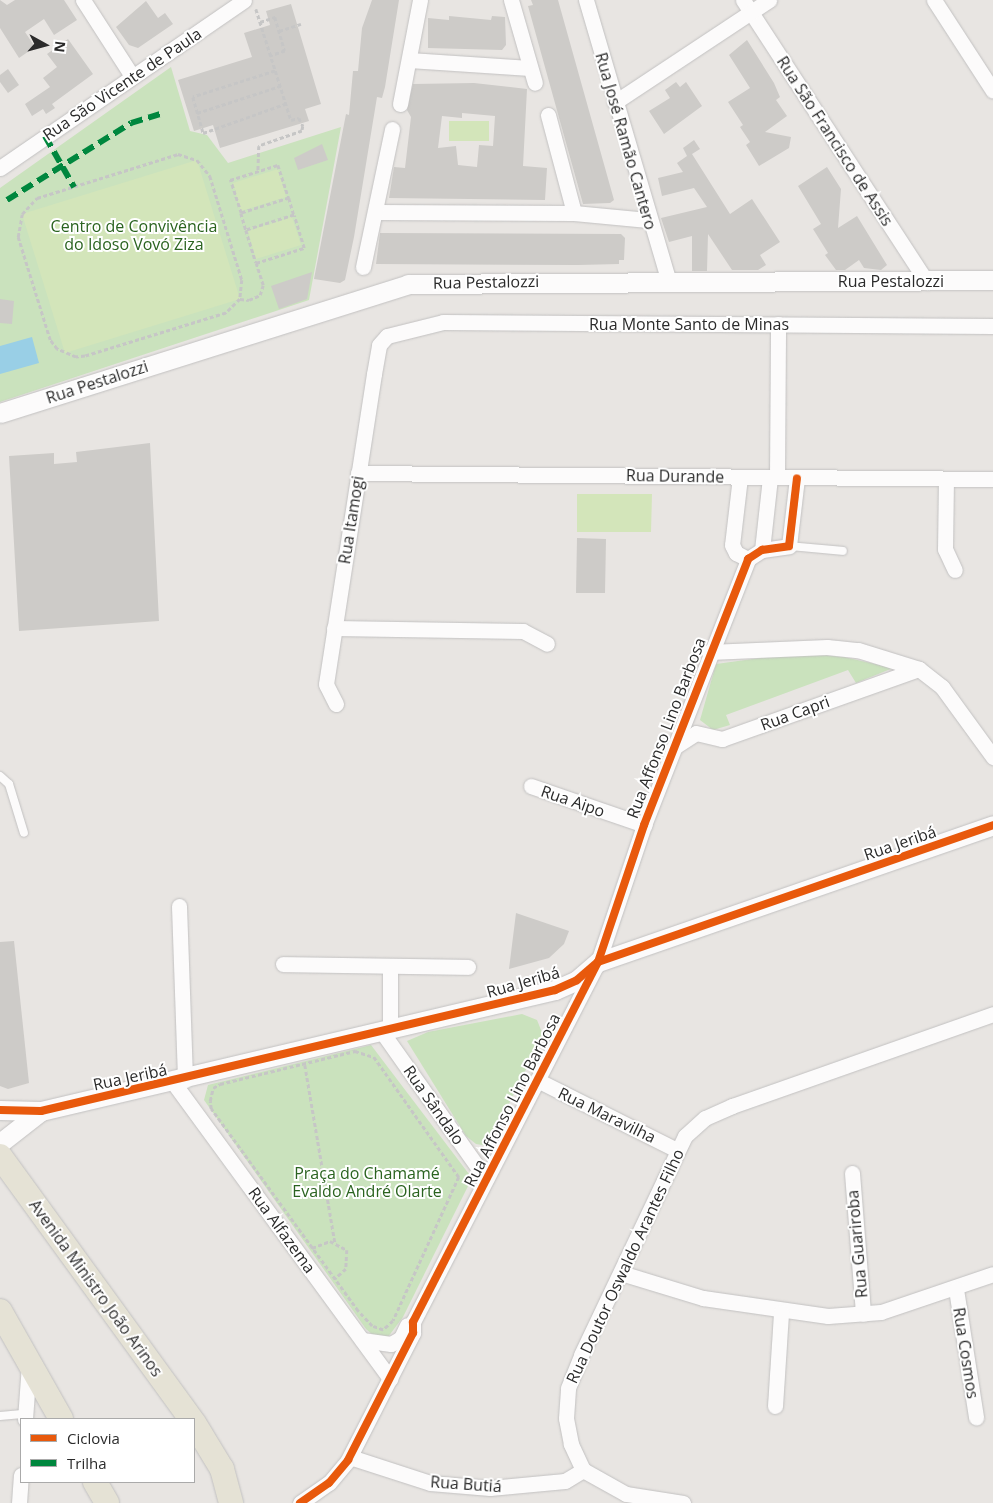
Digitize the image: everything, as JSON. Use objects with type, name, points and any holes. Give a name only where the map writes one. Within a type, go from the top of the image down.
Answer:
[{"type":"main road","name":"Avenida Ministro João Arinos","points":[[0,1156],[190,1418]]},
{"type":"main road","points":[[0,1185],[48,1223]]},
{"type":"main road","points":[[0,1311],[9,1340],[29,1361],[60,1418]]},
{"type":"main road","points":[[195,1425],[222,1469],[231,1503]]},
{"type":"main road","points":[[96,1483],[107,1503]]},
{"type":"street","points":[[82,0],[132,76]]},
{"type":"street","name":"Rua São Vicente de Paula","points":[[0,168],[244,0]]},
{"type":"street","points":[[400,104],[420,0]]},
{"type":"street","points":[[511,0],[535,83]]},
{"type":"street","name":"Rua José Ramão Cantero","points":[[586,0],[648,220],[669,282]]},
{"type":"street","points":[[615,102],[747,6],[769,0]]},
{"type":"street","points":[[934,0],[993,91]]},
{"type":"street","name":"Rua São Francisco de Assis","points":[[747,6],[927,282]]},
{"type":"street","points":[[409,60],[530,68]]},
{"type":"street","points":[[548,114],[574,214]]},
{"type":"street","points":[[364,267],[392,129]]},
{"type":"street","points":[[376,212],[574,214],[648,220]]},
{"type":"street","name":"Rua Pestalozzi","points":[[0,413],[408,284],[927,282],[993,280]]},
{"type":"street","name":"Rua Monte Santo de Minas","points":[[386,336],[443,322],[993,326]]},
{"type":"street","points":[[762,550],[774,477],[778,324]]},
{"type":"street","name":"Rua Itamogi","points":[[336,704],[326,684],[379,345],[386,336]]},
{"type":"street","name":"Rua Durande","points":[[358,473],[993,479]]},
{"type":"street","points":[[740,477],[732,545],[736,553],[746,564],[762,550],[789,546],[797,478]]},
{"type":"street","points":[[946,479],[945,549],[955,570]]},
{"type":"street","name":"Rua Affonso Lino Barbosa","points":[[362,1340],[391,1344],[413,1322],[598,962],[644,825],[709,652],[746,564]]},
{"type":"street","points":[[334,628],[523,631],[547,644]]},
{"type":"street","points":[[709,652],[827,646],[865,652],[919,669],[952,698],[993,757]]},
{"type":"street","name":"Rua Capri","points":[[673,748],[696,734],[722,739],[919,669]]},
{"type":"street","name":"Rua Aipo","points":[[531,786],[644,825]]},
{"type":"street","name":"Rua Jeribá","points":[[42,1111],[179,1081],[555,990],[577,980],[598,962],[993,825]]},
{"type":"street","points":[[179,906],[179,1081]]},
{"type":"street","points":[[283,964],[468,966]]},
{"type":"street","points":[[386,1031],[390,966]]},
{"type":"street","name":"Rua Doutor Oswaldo Arantes Filho","points":[[583,1470],[570,1444],[566,1418],[568,1388],[685,1136],[705,1118],[732,1106],[993,1014]]},
{"type":"street","name":"Rua Sândalo","points":[[386,1031],[486,1179]]},
{"type":"street","name":"Rua Maravilha","points":[[537,1080],[677,1150]]},
{"type":"street","name":"Rua Alfazema","points":[[179,1081],[390,1378]]},
{"type":"street","points":[[0,1110],[42,1111]]},
{"type":"street","points":[[0,1143],[42,1111]]},
{"type":"street","name":"Rua Guariroba","points":[[852,1174],[863,1314]]},
{"type":"street","points":[[621,1273],[703,1298],[781,1312],[863,1314],[956,1289],[993,1274]]},
{"type":"street","name":"Rua Cosmos","points":[[956,1289],[976,1417]]},
{"type":"street","points":[[774,1406],[781,1312]]},
{"type":"street","name":"Rua Affonso Lino Barbosa","points":[[300,1503],[329,1483],[350,1457],[413,1333],[413,1322]]},
{"type":"street","points":[[25,1417],[29,1361]]},
{"type":"street","name":"Rua Butiá","points":[[350,1457],[430,1483],[490,1488],[565,1481],[583,1470]]},
{"type":"street","points":[[583,1470],[626,1494],[657,1502],[683,1503]]},
{"type":"street","points":[[19,1503],[20,1483]]},
{"type":"lane","points":[[789,546],[843,551]]},
{"type":"lane","points":[[0,776],[9,784],[24,833]]},
{"type":"lane","points":[[0,1416],[25,1417]]},
{"type":"path","points":[[253,0],[290,120],[301,120],[303,129],[258,146],[258,171]]},
{"type":"path","points":[[260,22],[276,17],[286,51],[270,56]]},
{"type":"path","points":[[279,31],[301,24]]},
{"type":"path","points":[[275,71],[192,97],[203,133],[285,104]]},
{"type":"path","points":[[197,113],[280,86]]},
{"type":"path","points":[[178,154],[197,160],[210,176],[242,280],[240,299],[226,313],[86,356],[65,353],[50,340],[18,237],[22,214],[37,198],[178,154]]},
{"type":"path","points":[[240,299],[249,300],[260,295],[263,285],[256,263],[241,213],[230,180],[278,165],[304,248],[256,263]]},
{"type":"path","points":[[241,213],[288,198]]},
{"type":"path","points":[[246,230],[294,214]]},
{"type":"path","points":[[355,1051],[374,1058],[459,1176],[389,1327],[383,1330],[372,1326],[334,1279],[211,1109],[210,1101],[213,1088],[220,1084],[304,1063],[355,1051]]},
{"type":"path","points":[[304,1063],[335,1242],[349,1256],[346,1269],[334,1279]]},
{"type":"path","points":[[312,1248],[325,1241],[335,1242]]},
{"type":"green space","name":"Centro de Convivência do Idoso Vovó Ziza","points":[[171,67],[190,131],[207,135],[228,163],[341,127],[309,300],[0,402],[0,188]]},
{"type":"green space","points":[[449,121],[489,121],[489,141],[449,141]]},
{"type":"green space","points":[[197,160],[240,299],[65,353],[22,214]]},
{"type":"green space","points":[[278,169],[286,197],[241,211],[233,183]]},
{"type":"green space","points":[[292,217],[301,245],[256,259],[248,231]]},
{"type":"green space","points":[[577,494],[652,494],[651,532],[577,532]]},
{"type":"green space","points":[[798,653],[844,657],[893,668],[856,683],[848,670],[726,715],[730,725],[713,730],[700,720],[716,664]]},
{"type":"green space","points":[[522,1014],[537,1020],[543,1035],[488,1146],[476,1144],[466,1136],[407,1041],[428,1032]]},
{"type":"green space","name":"Praça do Chamamé Evaldo André Olarte","points":[[371,1045],[472,1178],[403,1317],[388,1337],[374,1336],[366,1329],[204,1100],[208,1085]]},
{"type":"water","points":[[32,337],[39,363],[0,374],[0,346]]},
{"type":"building","points":[[0,0],[7,5],[15,0],[64,0],[77,20],[54,35],[44,19],[25,32],[35,47],[19,58],[0,28]]},
{"type":"building","points":[[372,0],[399,0],[385,87],[382,98],[377,97],[354,237],[345,280],[340,283],[314,279],[346,114],[349,115],[353,71],[358,71],[362,28]]},
{"type":"building","points":[[531,0],[558,0],[614,200],[610,203],[583,204],[528,6],[533,5]]},
{"type":"building","points":[[146,1],[158,18],[165,13],[173,24],[138,48],[129,45],[116,27]]},
{"type":"building","points":[[291,4],[321,104],[305,109],[309,121],[220,148],[213,125],[194,131],[178,80],[252,57],[244,33],[270,25],[266,11]]},
{"type":"building","points":[[449,16],[491,20],[492,16],[505,17],[506,45],[502,50],[428,48],[428,18],[449,20]]},
{"type":"building","points":[[68,39],[93,74],[52,104],[55,108],[46,114],[43,109],[32,116],[25,104],[50,87],[43,78],[57,67],[47,54]]},
{"type":"building","points":[[747,40],[774,83],[780,97],[776,100],[787,116],[765,132],[791,137],[789,148],[759,166],[746,145],[750,142],[740,127],[743,125],[728,102],[750,88],[729,55]]},
{"type":"building","points":[[8,69],[19,85],[8,93],[0,82],[0,75]]},
{"type":"building","points":[[676,82],[680,87],[686,82],[702,106],[664,134],[649,111],[670,98],[665,90]]},
{"type":"building","points":[[474,83],[527,89],[523,166],[547,168],[545,200],[389,198],[394,167],[405,168],[411,117],[407,110],[413,84]],"holes":[[[462,113],[495,116],[493,146],[479,145],[477,167],[458,165],[456,146],[438,148],[442,116],[462,118]]]},
{"type":"building","points":[[694,140],[700,149],[692,154],[730,214],[752,199],[780,242],[760,255],[766,265],[758,270],[732,270],[708,234],[707,271],[692,271],[692,236],[669,242],[661,218],[707,207],[694,188],[662,196],[658,178],[683,172],[677,163],[687,156],[683,148]]},
{"type":"building","points":[[322,144],[328,160],[298,170],[294,158]]},
{"type":"building","points":[[827,167],[841,189],[838,228],[857,216],[887,265],[881,270],[864,268],[859,260],[845,270],[836,270],[825,255],[828,253],[813,229],[821,224],[798,186]]},
{"type":"building","points":[[380,233],[621,234],[625,238],[624,260],[619,260],[619,264],[578,265],[376,264]]},
{"type":"building","points":[[312,272],[307,299],[279,309],[271,286]]},
{"type":"building","points":[[0,299],[14,301],[12,324],[0,323]]},
{"type":"building","points":[[150,443],[159,621],[19,631],[9,456],[54,453],[54,464],[77,462],[76,452]]},
{"type":"building","points":[[577,538],[606,539],[605,593],[576,593]]},
{"type":"building","points":[[516,913],[569,931],[564,944],[549,958],[509,969]]},
{"type":"building","points":[[14,941],[29,1083],[8,1089],[0,1086],[0,942]]},
{"type":"marked path","points":[[7,200],[131,123],[161,114]]},
{"type":"marked path","points":[[45,136],[74,187]]},
{"type":"cycle path","points":[[300,1503],[329,1483],[348,1460],[413,1333],[413,1322],[598,962],[644,825],[748,559],[762,550],[789,546],[797,478]]},
{"type":"cycle path","points":[[0,1110],[41,1111],[555,990],[577,980],[598,962],[993,825]]}]
